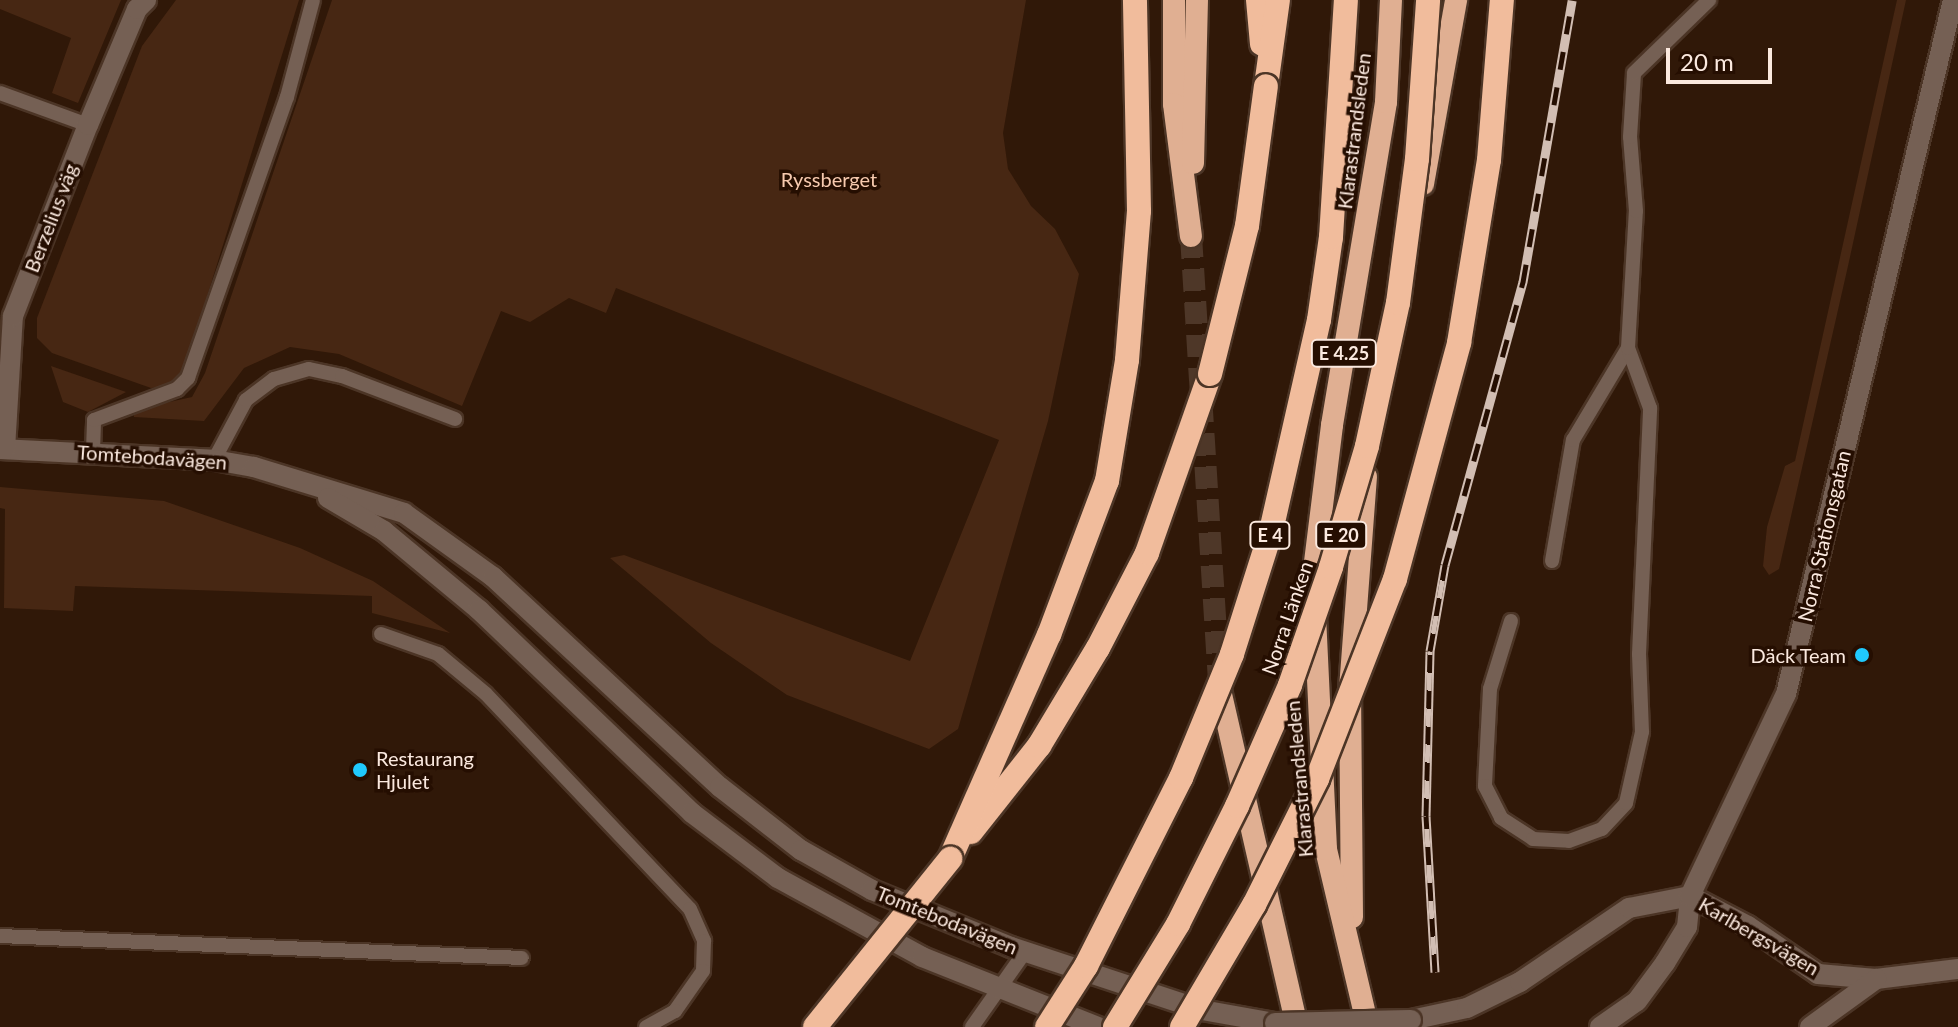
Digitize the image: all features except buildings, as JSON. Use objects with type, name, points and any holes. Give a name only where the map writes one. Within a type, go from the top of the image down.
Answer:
[{"type":"highway","points":[[950,859],[1049,635],[1110,467],[1127,360],[1139,211],[1135,0]]},
{"type":"highway","points":[[1174,0],[1174,104],[1191,236],[1197,0]]},
{"type":"highway","points":[[1258,0],[1266,86]]},
{"type":"highway","points":[[815,1027],[1039,746],[1098,648],[1147,553],[1210,374],[1247,226],[1278,0]]},
{"type":"highway","name":"Norra Länken","points":[[1047,1027],[1086,966],[1181,778],[1232,654],[1271,531],[1319,320],[1331,237],[1346,0]]},
{"type":"highway","name":"Klarastrandsleden","points":[[1368,1027],[1326,849],[1313,578],[1332,425],[1386,102],[1391,0]]},
{"type":"highway","name":"Norra Länken","points":[[1115,1027],[1178,924],[1237,806],[1290,685],[1331,567],[1367,446],[1398,303],[1417,159],[1428,0]]},
{"type":"highway","points":[[1351,947],[1350,689],[1362,501],[1456,0]]},
{"type":"highway","points":[[1182,1027],[1254,905],[1317,779],[1395,579],[1459,343],[1489,160],[1502,0]]},
{"type":"highway","points":[[1220,690],[1297,1027]]},
{"type":"street","name":"Berzelius väg","points":[[2,449],[4,348],[13,316],[88,125],[137,9],[146,0]]},
{"type":"street","name":"Norra Stationsgatan","points":[[1600,1027],[1637,1001],[1687,927],[1690,896],[1786,694],[1953,0]]},
{"type":"street","name":"Tomtebodavägen","points":[[2,449],[93,451],[214,460],[301,481],[404,513],[493,577],[663,736],[801,850],[872,890],[951,924],[1202,1010],[1275,1023],[1411,1020],[1467,1008],[1520,982],[1629,908],[1690,896]]},
{"type":"street","name":"Tomtebodavägen","points":[[301,481],[384,531],[479,610],[692,813],[778,878],[924,958],[989,987],[1098,1027]]},
{"type":"street","name":"Karlbergsvägen","points":[[1690,896],[1748,926],[1818,974],[1876,979],[1958,969]]},
{"type":"street","name":"Karlbergsvägen","points":[[1810,1027],[1876,979]]},
{"type":"lane","points":[[93,451],[94,420],[177,389],[188,378],[287,97],[313,0]]},
{"type":"lane","points":[[1511,621],[1490,689],[1485,786],[1501,818],[1533,839],[1569,841],[1602,829],[1626,803],[1642,732],[1639,654],[1650,408],[1628,348],[1636,211],[1630,137],[1634,73],[1709,0]]},
{"type":"lane","points":[[0,93],[88,125]]},
{"type":"lane","points":[[1552,561],[1573,440],[1628,348]]},
{"type":"lane","points":[[214,460],[246,400],[274,379],[309,369],[342,376],[455,419]]},
{"type":"lane","points":[[381,634],[438,654],[486,694],[690,909],[704,941],[703,971],[675,1011],[646,1027]]},
{"type":"lane","points":[[0,936],[522,958]]},
{"type":"lane","points":[[972,1027],[989,987],[1018,949]]},
{"type":"green space","points":[[0,0],[121,0],[78,103],[52,93],[71,38],[0,9]]},
{"type":"green space","points":[[176,0],[299,0],[183,374],[167,387],[151,388],[52,353],[37,338],[37,318],[142,46]]},
{"type":"green space","name":"Ryssberget","points":[[332,0],[1026,0],[1003,133],[1008,169],[1031,206],[1055,229],[1079,274],[1048,421],[958,729],[929,749],[787,695],[711,643],[610,558],[624,555],[910,661],[999,440],[616,288],[606,313],[569,298],[530,322],[501,311],[462,406],[339,354],[290,347],[244,368],[204,421],[134,417],[133,410],[192,397],[205,373]]},
{"type":"green space","points":[[1897,0],[1906,0],[1848,266],[1779,569],[1769,575],[1763,566],[1767,527],[1785,466],[1795,461]]},
{"type":"green space","points":[[51,366],[126,392],[88,412],[63,402]]},
{"type":"green space","points":[[0,487],[164,501],[300,548],[373,581],[450,633],[372,613],[372,596],[75,586],[73,611],[4,608],[5,509],[0,508]]},
{"type":"tunnel","points":[[1191,236],[1219,686]]},
{"type":"railway","points":[[1435,972],[1426,816],[1430,651],[1445,565],[1523,282],[1572,0]]},
{"type":"place","name":"Däck Team","points":[[1862,655]]},
{"type":"place","name":"Restaurang Hjulet","points":[[360,770]]}]
